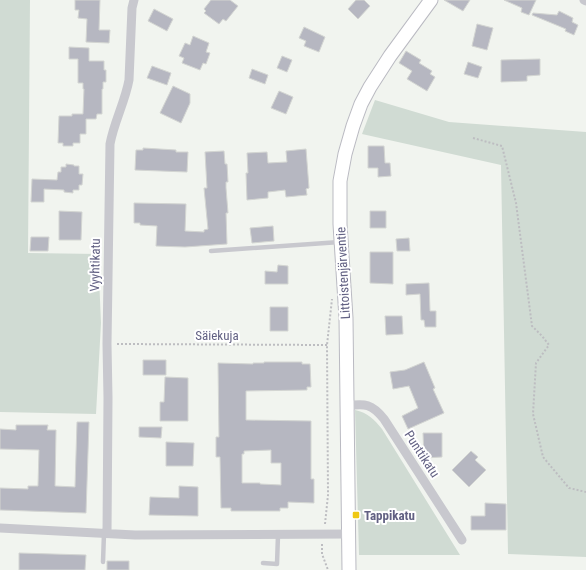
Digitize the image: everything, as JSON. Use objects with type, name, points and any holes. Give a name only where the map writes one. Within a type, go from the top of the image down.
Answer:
[{"type":"street","name":"Vyyhtikatu","points":[[105,533],[108,406],[107,344],[110,144],[127,91],[129,80],[132,8],[134,0]]},
{"type":"street","name":"Littoistenjärventie","points":[[349,570],[346,318],[340,224],[340,181],[345,154],[362,102],[382,68],[431,0]]},
{"type":"street","name":"Punttikatu","points":[[347,406],[361,404],[370,406],[378,411],[462,540]]},
{"type":"street","points":[[0,528],[135,535],[348,534]]},
{"type":"lane","points":[[211,251],[341,242]]},
{"type":"lane","points":[[103,562],[105,533]]},
{"type":"lane","points":[[263,563],[277,564],[278,535]]},
{"type":"path","points":[[473,138],[502,146],[516,203],[532,326],[549,345],[536,363],[533,414],[543,458],[569,488],[586,492]]},
{"type":"path","points":[[328,570],[322,554],[328,495],[328,345],[332,294]]},
{"type":"path","name":"Säiekuja","points":[[107,344],[328,345]]},
{"type":"shaded area","points":[[0,0],[30,0],[28,253],[98,254],[101,323],[96,414],[0,412]]},
{"type":"shaded area","points":[[375,100],[449,122],[586,132],[586,557],[508,554],[501,165],[362,134]]},
{"type":"shaded area","points":[[355,410],[370,417],[382,429],[460,555],[359,555]]},
{"type":"building","points":[[75,0],[100,0],[99,30],[110,30],[109,43],[86,42],[87,19],[78,18],[79,10],[75,10]]},
{"type":"building","points":[[211,0],[230,0],[238,6],[226,21],[223,19],[219,24],[204,13],[206,11],[204,9]]},
{"type":"building","points":[[356,0],[364,0],[370,6],[358,19],[348,9]]},
{"type":"building","points":[[444,0],[470,0],[463,11]]},
{"type":"building","points":[[504,0],[536,0],[529,15],[521,12],[522,8]]},
{"type":"building","points":[[154,9],[173,19],[167,31],[148,21]]},
{"type":"building","points":[[559,11],[573,18],[572,22],[578,25],[574,35],[565,31],[566,29],[532,15],[533,13],[557,15]]},
{"type":"building","points":[[477,24],[493,28],[487,50],[472,46]]},
{"type":"building","points":[[304,27],[325,37],[319,52],[304,46],[306,41],[299,38]]},
{"type":"building","points":[[193,36],[209,43],[206,52],[210,53],[206,64],[203,63],[200,70],[182,63],[184,58],[179,56],[185,43],[190,45]]},
{"type":"building","points":[[69,47],[89,48],[89,61],[104,61],[106,82],[103,82],[102,89],[102,114],[97,114],[96,119],[86,119],[86,134],[80,134],[80,143],[73,143],[73,146],[63,146],[63,143],[58,143],[59,116],[83,114],[84,89],[83,83],[78,83],[78,59],[69,59]]},
{"type":"building","points":[[406,51],[421,60],[419,63],[432,71],[430,74],[435,77],[427,91],[407,79],[412,71],[399,63]]},
{"type":"building","points":[[282,56],[292,60],[287,72],[277,68]]},
{"type":"building","points":[[540,59],[540,75],[527,76],[527,81],[501,82],[501,60]]},
{"type":"building","points":[[468,62],[482,67],[478,78],[464,74]]},
{"type":"building","points":[[152,66],[171,73],[167,85],[147,78]]},
{"type":"building","points":[[252,69],[268,75],[265,84],[249,78]]},
{"type":"building","points":[[173,86],[190,94],[190,103],[181,123],[160,113]]},
{"type":"building","points":[[279,91],[293,97],[286,114],[271,108]]},
{"type":"building","points":[[368,146],[384,146],[385,163],[390,163],[391,176],[378,177],[378,168],[368,168]]},
{"type":"building","points":[[143,148],[188,152],[187,172],[135,170],[136,150],[143,150]]},
{"type":"building","points":[[306,149],[309,188],[306,189],[307,195],[286,197],[285,190],[268,192],[268,198],[247,200],[247,153],[267,152],[268,163],[287,162],[286,151]]},
{"type":"building","points":[[224,151],[225,164],[227,164],[228,182],[226,182],[228,213],[226,213],[227,244],[185,247],[156,246],[157,226],[140,225],[140,223],[134,223],[134,203],[186,204],[185,231],[204,232],[204,230],[208,229],[204,188],[207,188],[205,152]]},
{"type":"building","points":[[66,164],[79,166],[79,174],[83,174],[82,185],[79,185],[79,190],[73,190],[73,193],[64,192],[64,190],[44,189],[44,202],[31,202],[32,179],[57,180],[58,172],[61,172],[61,167],[66,167]]},
{"type":"building","points":[[59,211],[82,212],[81,240],[59,240]]},
{"type":"building","points":[[370,211],[386,211],[386,228],[370,228]]},
{"type":"building","points":[[273,226],[274,241],[252,243],[250,228]]},
{"type":"building","points":[[31,237],[49,237],[48,251],[30,251]]},
{"type":"building","points":[[409,238],[410,251],[397,251],[396,239]]},
{"type":"building","points":[[370,252],[393,252],[393,284],[370,283]]},
{"type":"building","points":[[278,265],[288,266],[288,284],[265,284],[265,271],[277,272]]},
{"type":"building","points":[[429,283],[430,311],[436,311],[436,327],[425,327],[424,320],[421,320],[420,294],[406,295],[406,284]]},
{"type":"building","points":[[270,307],[288,307],[288,331],[270,331]]},
{"type":"building","points":[[385,316],[402,316],[403,334],[386,335]]},
{"type":"building","points":[[143,360],[166,360],[166,375],[143,375]]},
{"type":"building","points":[[302,362],[302,364],[310,364],[311,387],[307,387],[307,390],[246,391],[246,420],[311,421],[311,479],[314,479],[314,503],[288,502],[288,508],[280,508],[280,511],[231,511],[231,508],[221,508],[220,457],[216,457],[216,437],[219,437],[218,363]],"holes":[[[271,450],[271,463],[281,463],[281,485],[242,483],[242,454],[244,454],[244,451]]]},
{"type":"building","points":[[424,362],[435,388],[433,389],[444,413],[408,429],[402,416],[418,408],[409,386],[393,389],[390,372],[405,370]]},
{"type":"building","points":[[165,377],[188,378],[188,421],[160,421],[160,402],[164,402]]},
{"type":"building","points":[[77,422],[89,422],[86,513],[0,510],[0,488],[28,489],[28,486],[38,486],[39,450],[0,449],[0,429],[16,430],[16,425],[48,425],[47,430],[56,430],[55,486],[75,487]]},
{"type":"building","points":[[139,427],[162,427],[161,438],[139,437]]},
{"type":"building","points":[[423,433],[442,433],[442,457],[424,458]]},
{"type":"building","points":[[166,442],[194,443],[193,466],[166,466]]},
{"type":"building","points":[[471,451],[478,457],[475,460],[486,470],[469,487],[452,470]]},
{"type":"building","points":[[179,486],[198,487],[198,516],[149,515],[150,497],[179,498]]},
{"type":"building","points":[[485,503],[506,504],[506,530],[471,530],[471,516],[485,516]]},
{"type":"building","points":[[19,553],[86,555],[85,570],[19,570]]},
{"type":"building","points":[[107,561],[129,561],[129,570],[107,570]]},
{"type":"place","name":"Tappikatu","points":[[356,515]]}]
